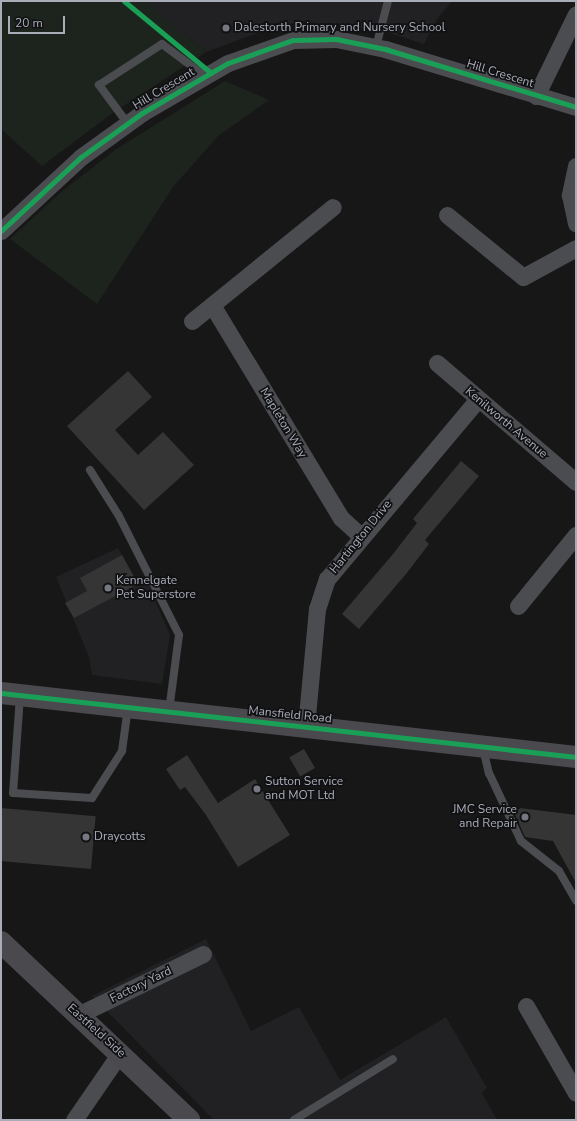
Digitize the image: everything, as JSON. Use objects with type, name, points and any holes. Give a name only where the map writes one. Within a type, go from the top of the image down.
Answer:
[{"type":"main road","name":"Mansfield Road","points":[[10,694],[576,757]]},
{"type":"main road","name":"Eastfield Side","points":[[1,942],[120,1053],[189,1120]]},
{"type":"street","points":[[536,96],[576,14]]},
{"type":"street","name":"Hill Crescent","points":[[1,231],[81,157],[128,124],[205,76],[253,51],[293,40],[336,39],[376,47],[576,107]]},
{"type":"street","points":[[576,166],[570,195],[576,222]]},
{"type":"street","points":[[192,321],[333,207]]},
{"type":"street","points":[[447,215],[523,277],[576,248]]},
{"type":"street","name":"Mapleton Way","points":[[212,305],[341,518],[361,536]]},
{"type":"street","name":"Kenilworth Avenue","points":[[437,363],[576,482]]},
{"type":"street","name":"Hartington Drive","points":[[306,727],[317,609],[327,579],[361,536],[478,399]]},
{"type":"street","points":[[518,606],[576,535]]},
{"type":"street","name":"Factory Yard","points":[[78,1015],[203,954]]},
{"type":"street","points":[[526,1006],[576,1093]]},
{"type":"street","points":[[74,1120],[120,1053]]},
{"type":"lane","points":[[376,47],[388,1]]},
{"type":"lane","points":[[128,124],[99,85],[162,44],[205,76]]},
{"type":"lane","points":[[90,470],[119,516],[179,635],[168,712]]},
{"type":"lane","points":[[10,694],[13,792],[92,798],[122,752],[128,707]]},
{"type":"lane","points":[[483,747],[489,773],[521,841],[559,871],[576,900]]},
{"type":"lane","points":[[294,1120],[393,1060]]},
{"type":"shaded area","points":[[1,1],[144,1],[206,52],[114,112],[42,166],[1,129]]},
{"type":"shaded area","name":"Dalestorth Primary and Nursery School","points":[[144,1],[452,1],[437,19],[424,44],[387,32],[302,21],[260,32],[206,52]]},
{"type":"shaded area","points":[[225,81],[269,100],[218,136],[173,187],[97,304],[10,239],[60,193],[115,150]]},
{"type":"shaded area","points":[[118,548],[138,584],[146,580],[170,635],[162,684],[92,675],[89,657],[56,577]]},
{"type":"shaded area","points":[[206,939],[251,1031],[299,1007],[340,1080],[446,1017],[487,1088],[482,1093],[497,1120],[214,1120],[92,996]]},
{"type":"building","points":[[128,371],[152,397],[115,430],[138,455],[163,432],[194,465],[144,510],[67,426]]},
{"type":"building","points":[[461,461],[479,476],[425,540],[429,544],[406,574],[359,629],[342,614],[393,554],[417,523],[413,519]]},
{"type":"building","name":"Kennelgate Pet Superstore","points":[[122,555],[138,584],[74,618],[65,603],[87,591],[80,578]]},
{"type":"building","points":[[304,749],[315,768],[300,777],[289,758]]},
{"type":"building","points":[[187,755],[218,803],[255,779],[290,835],[238,867],[206,815],[185,787],[180,790],[166,769]]},
{"type":"building","points":[[512,807],[576,815],[576,883],[553,841],[525,837]]},
{"type":"building","points":[[1,808],[96,816],[91,869],[1,861]]},
{"type":"cycle path","points":[[124,1],[211,73]]},
{"type":"cycle path","points":[[1,231],[81,157],[142,113],[228,63],[293,40],[336,39],[385,49],[576,107]]},
{"type":"cycle path","points":[[1,693],[576,757]]},
{"type":"place","name":"Dalestorth Primary and Nursery School","points":[[226,28]]},
{"type":"place","name":"Kennelgate Pet Superstore","points":[[108,588]]},
{"type":"place","name":"Sutton Service and MOT Ltd","points":[[257,789]]},
{"type":"place","name":"JMC Service and Repair","points":[[525,817]]},
{"type":"place","name":"Draycotts","points":[[86,837]]}]
